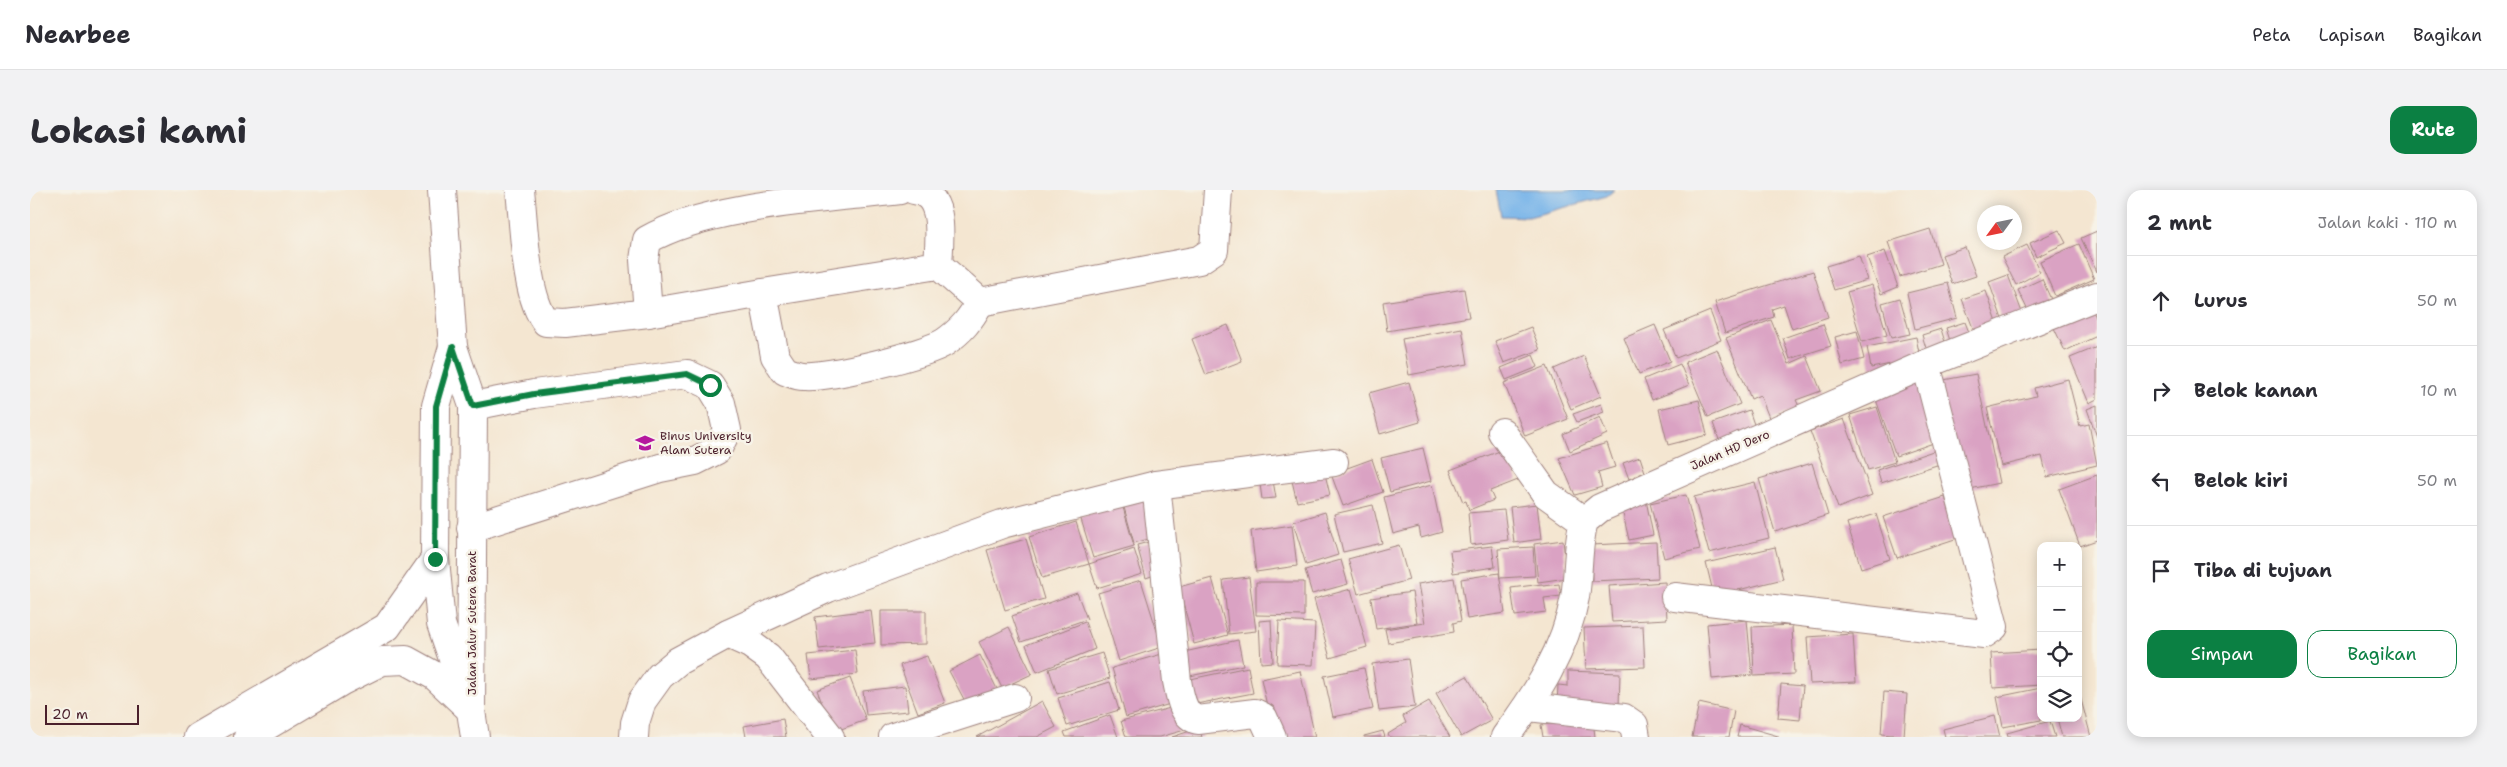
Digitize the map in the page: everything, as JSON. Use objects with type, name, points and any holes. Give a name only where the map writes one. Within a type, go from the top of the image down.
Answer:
[{"type":"street","name":"Jalan Jalur Sutera Barat","points":[[442,190],[453,347],[473,406],[471,710]]},
{"type":"street","points":[[520,190],[533,295],[538,312],[546,322],[565,324],[648,314],[763,293],[938,265]]},
{"type":"street","points":[[648,314],[644,260],[647,240],[668,228],[742,200],[900,190]]},
{"type":"street","points":[[914,190],[926,194],[934,202],[939,218],[938,265],[980,302]]},
{"type":"street","points":[[980,302],[1198,260],[1214,250],[1218,190]]},
{"type":"street","points":[[763,293],[775,356],[785,371],[803,376],[820,376],[903,357],[944,343],[969,322],[980,302]]},
{"type":"street","name":"Jalan HD Dero","points":[[1584,521],[1600,508],[1622,496],[1926,364],[2097,296]]},
{"type":"street","name":"Jalan Jalur Sutera Barat","points":[[453,347],[436,406],[435,559],[442,624],[471,710]]},
{"type":"street","points":[[1675,597],[1984,634],[1990,632],[1994,627],[1926,364]]},
{"type":"street","points":[[471,528],[660,468],[695,461],[717,450],[727,430],[721,403],[710,385],[687,374],[534,394],[473,406]]},
{"type":"street","points":[[1502,432],[1546,494],[1584,521],[1570,622],[1551,668],[1529,707],[1505,737]]},
{"type":"street","points":[[634,737],[635,723],[642,701],[660,676],[696,649],[828,588],[1002,524],[1156,485],[1334,462]]},
{"type":"street","points":[[1156,485],[1177,681],[1186,712],[1191,718],[1198,720],[1255,713],[1263,717],[1269,726],[1272,737]]},
{"type":"street","points":[[198,737],[387,627],[435,559]]},
{"type":"street","points":[[728,634],[750,644],[768,658],[830,737]]},
{"type":"street","points":[[248,737],[342,681],[382,661],[406,660],[435,676],[471,710],[475,737]]},
{"type":"street","points":[[893,737],[1015,698]]},
{"type":"street","points":[[1529,707],[1624,718],[1634,725],[1636,737]]},
{"type":"water","points":[[1496,190],[1614,190],[1607,196],[1529,217],[1501,216]]},
{"type":"building","points":[[1930,229],[1941,264],[1900,277],[1888,242]]},
{"type":"building","points":[[2059,230],[2066,243],[2036,257],[2030,243]]},
{"type":"building","points":[[2097,231],[2097,272],[2081,238]]},
{"type":"building","points":[[2079,244],[2094,279],[2055,296],[2040,261]]},
{"type":"building","points":[[2027,245],[2040,272],[2016,285],[2002,257],[2017,250],[2022,250],[2022,247]]},
{"type":"building","points":[[1965,247],[1976,276],[1952,284],[1942,255]]},
{"type":"building","points":[[1885,251],[1898,287],[1881,294],[1867,257]]},
{"type":"building","points":[[1859,256],[1867,280],[1834,290],[1826,266]]},
{"type":"building","points":[[1813,271],[1828,317],[1792,329],[1784,305],[1772,309],[1774,317],[1725,333],[1715,302]]},
{"type":"building","points":[[2008,275],[2023,315],[2003,322],[1989,282]]},
{"type":"building","points":[[2042,279],[2053,304],[2030,315],[2018,290]]},
{"type":"building","points":[[1948,283],[1957,318],[1915,329],[1907,293]]},
{"type":"building","points":[[1872,285],[1887,335],[1862,342],[1847,292]]},
{"type":"building","points":[[1464,289],[1469,317],[1387,331],[1383,302]]},
{"type":"building","points":[[1986,291],[1999,328],[1976,336],[1962,299]]},
{"type":"building","points":[[1900,298],[1910,334],[1891,338],[1882,303]]},
{"type":"building","points":[[2092,309],[2097,320],[2097,336],[2065,351],[2054,328]]},
{"type":"building","points":[[1710,311],[1721,340],[1676,358],[1664,330]]},
{"type":"building","points":[[1771,320],[1789,364],[1807,356],[1821,391],[1796,400],[1800,408],[1770,420],[1760,395],[1751,399],[1726,338]]},
{"type":"building","points":[[1965,322],[1972,340],[1952,347],[1946,328]]},
{"type":"building","points":[[1823,324],[1831,346],[1790,359],[1783,338]]},
{"type":"building","points":[[1228,325],[1242,361],[1206,375],[1192,339]]},
{"type":"building","points":[[1655,325],[1670,361],[1639,374],[1624,338]]},
{"type":"building","points":[[1531,327],[1540,350],[1504,363],[1495,341]]},
{"type":"building","points":[[1462,328],[1468,364],[1409,375],[1402,339]]},
{"type":"building","points":[[1941,329],[1948,352],[1929,358],[1922,335]]},
{"type":"building","points":[[1857,331],[1864,359],[1842,365],[1835,337]]},
{"type":"building","points":[[1916,337],[1920,358],[1871,368],[1867,347]]},
{"type":"building","points":[[2097,347],[2097,399],[2089,403],[2070,358]]},
{"type":"building","points":[[1717,349],[1740,404],[1708,417],[1685,362]]},
{"type":"building","points":[[1533,355],[1538,367],[1506,380],[1501,368]]},
{"type":"building","points":[[1584,356],[1601,396],[1571,409],[1554,369]]},
{"type":"building","points":[[1680,364],[1689,385],[1652,400],[1644,379]]},
{"type":"building","points":[[1547,366],[1568,419],[1525,436],[1504,383]]},
{"type":"building","points":[[1976,374],[1999,483],[1960,491],[1938,381]]},
{"type":"building","points":[[2068,379],[2080,426],[2089,424],[2097,465],[2047,477],[2042,456],[2001,466],[1987,408],[2036,396],[2034,388]]},
{"type":"building","points":[[1921,380],[1942,440],[1896,456],[1875,397]]},
{"type":"building","points":[[1409,382],[1420,422],[1380,434],[1369,393]]},
{"type":"building","points":[[1699,400],[1707,435],[1668,445],[1659,409]]},
{"type":"building","points":[[1601,404],[1604,412],[1577,422],[1573,414]]},
{"type":"building","points":[[2097,405],[2097,437],[2087,409]]},
{"type":"building","points":[[1877,407],[1895,462],[1868,470],[1850,415]]},
{"type":"building","points":[[1749,410],[1758,436],[1722,448],[1713,423]]},
{"type":"building","points":[[1600,417],[1607,434],[1570,451],[1563,434]]},
{"type":"building","points":[[1844,419],[1872,495],[1838,508],[1810,431]]},
{"type":"building","points":[[1607,443],[1615,467],[1598,472],[1602,487],[1575,495],[1559,458]]},
{"type":"building","points":[[1423,448],[1431,481],[1390,492],[1381,458]]},
{"type":"building","points":[[1942,448],[1946,462],[1881,483],[1877,470]]},
{"type":"building","points":[[1505,449],[1518,480],[1490,491],[1494,500],[1469,510],[1466,501],[1463,502],[1450,470]]},
{"type":"building","points":[[1640,457],[1645,472],[1629,479],[1623,463]]},
{"type":"building","points":[[1372,459],[1383,492],[1343,506],[1331,474]]},
{"type":"building","points":[[1812,463],[1828,515],[1775,532],[1759,479]]},
{"type":"building","points":[[1325,474],[1330,495],[1297,502],[1292,481]]},
{"type":"building","points":[[1272,475],[1276,498],[1262,499],[1259,477]]},
{"type":"building","points":[[2097,475],[2097,540],[2082,545],[2082,542],[2079,542],[2059,489]]},
{"type":"building","points":[[1755,482],[1769,538],[1709,553],[1694,497]]},
{"type":"building","points":[[1432,485],[1442,532],[1421,538],[1419,527],[1393,534],[1384,497]]},
{"type":"building","points":[[1144,494],[1156,537],[1134,543],[1122,500]]},
{"type":"building","points":[[1686,495],[1700,549],[1664,558],[1650,503]]},
{"type":"building","points":[[1945,497],[1958,538],[1897,558],[1883,517]]},
{"type":"building","points":[[1646,500],[1653,535],[1629,540],[1621,505]]},
{"type":"building","points":[[1122,504],[1134,546],[1093,558],[1080,516]]},
{"type":"building","points":[[1537,504],[1541,539],[1514,543],[1510,507]]},
{"type":"building","points":[[1373,505],[1382,543],[1343,552],[1334,514]]},
{"type":"building","points":[[1504,510],[1508,540],[1471,545],[1468,513]]},
{"type":"building","points":[[1325,512],[1338,555],[1306,565],[1293,522]]},
{"type":"building","points":[[1876,514],[1890,559],[1861,568],[1847,523]]},
{"type":"building","points":[[1076,522],[1089,564],[1042,578],[1029,537]]},
{"type":"building","points":[[1292,525],[1297,566],[1256,572],[1251,531]]},
{"type":"building","points":[[1026,539],[1044,599],[1005,610],[987,550]]},
{"type":"building","points":[[1563,540],[1567,578],[1538,582],[1534,544]]},
{"type":"building","points":[[1149,542],[1157,574],[1146,578],[1137,545]]},
{"type":"building","points":[[1656,542],[1658,578],[1592,581],[1591,545]]},
{"type":"building","points":[[1399,545],[1409,580],[1358,594],[1348,559]]},
{"type":"building","points":[[1492,546],[1495,567],[1453,573],[1450,551]]},
{"type":"building","points":[[1533,547],[1535,576],[1500,578],[1498,549]]},
{"type":"building","points":[[1775,547],[1783,579],[1714,596],[1706,563]]},
{"type":"building","points":[[1134,549],[1142,574],[1097,588],[1089,564]]},
{"type":"building","points":[[1341,560],[1348,584],[1312,594],[1305,570]]},
{"type":"building","points":[[1499,573],[1505,613],[1467,619],[1461,579]]},
{"type":"building","points":[[1249,577],[1256,631],[1229,634],[1223,580]]},
{"type":"building","points":[[1212,578],[1228,635],[1194,644],[1179,587]]},
{"type":"building","points":[[1454,578],[1461,621],[1453,623],[1454,632],[1388,643],[1385,629],[1425,623],[1418,584]]},
{"type":"building","points":[[1141,580],[1162,647],[1119,661],[1098,593]]},
{"type":"building","points":[[1256,582],[1304,582],[1304,616],[1256,615]]},
{"type":"building","points":[[1665,582],[1667,619],[1612,622],[1609,586]]},
{"type":"building","points":[[1542,584],[1543,586],[1559,584],[1561,596],[1544,598],[1546,612],[1515,616],[1511,588]]},
{"type":"building","points":[[1351,589],[1367,647],[1330,658],[1314,599]]},
{"type":"building","points":[[1412,592],[1417,623],[1376,629],[1371,598]]},
{"type":"building","points":[[1077,593],[1087,619],[1021,642],[1012,616]]},
{"type":"building","points":[[871,610],[875,643],[819,649],[815,617]]},
{"type":"building","points":[[881,611],[926,611],[926,644],[881,645]]},
{"type":"building","points":[[1271,620],[1273,662],[1261,663],[1259,621]]},
{"type":"building","points":[[1747,620],[1752,675],[1712,679],[1707,624]]},
{"type":"building","points":[[1279,621],[1315,623],[1313,665],[1277,664]]},
{"type":"building","points":[[1085,622],[1095,649],[1037,672],[1026,645]]},
{"type":"building","points":[[1792,625],[1794,674],[1754,676],[1752,627]]},
{"type":"building","points":[[1643,626],[1645,667],[1586,669],[1584,628]]},
{"type":"building","points":[[1009,627],[1032,674],[1002,688],[979,642]]},
{"type":"building","points":[[1853,634],[1856,682],[1810,684],[1807,637]]},
{"type":"building","points":[[1238,640],[1243,665],[1185,677],[1180,653]]},
{"type":"building","points":[[855,650],[858,674],[811,679],[808,655]]},
{"type":"building","points":[[2037,650],[2037,685],[1993,688],[1991,653]]},
{"type":"building","points":[[1102,653],[1110,678],[1057,694],[1049,669]]},
{"type":"building","points":[[1162,654],[1177,702],[1126,717],[1112,668]]},
{"type":"building","points":[[980,655],[997,689],[967,705],[949,671]]},
{"type":"building","points":[[927,656],[945,703],[918,713],[900,665]]},
{"type":"building","points":[[1408,659],[1415,707],[1379,711],[1372,664]]},
{"type":"building","points":[[1248,667],[1253,693],[1186,706],[1181,681]]},
{"type":"building","points":[[1364,668],[1373,709],[1333,717],[1324,676]]},
{"type":"building","points":[[1300,671],[1315,737],[1274,737],[1261,679]]},
{"type":"building","points":[[1568,671],[1620,673],[1619,706],[1557,704],[1558,685],[1568,686]]},
{"type":"building","points":[[1467,676],[1492,720],[1461,737],[1436,693]]},
{"type":"building","points":[[850,678],[866,720],[833,732],[817,690]]},
{"type":"building","points":[[1110,682],[1119,710],[1067,726],[1058,698]]},
{"type":"building","points":[[1781,684],[1803,686],[1800,720],[1778,718]]},
{"type":"building","points":[[905,686],[908,711],[866,715],[863,691]]},
{"type":"building","points":[[2037,689],[2037,721],[2003,727],[1997,697]]},
{"type":"building","points":[[1884,692],[1907,694],[1904,736],[1881,734]]},
{"type":"building","points":[[1042,701],[1056,727],[1037,737],[977,737]]},
{"type":"building","points":[[1429,701],[1450,737],[1390,737],[1388,734],[1406,723],[1403,716]]},
{"type":"building","points":[[1699,703],[1734,711],[1729,737],[1692,737]]},
{"type":"building","points":[[2082,703],[2091,737],[2062,737],[2058,722],[2082,722]]},
{"type":"building","points":[[1178,706],[1185,730],[1160,737],[1126,737],[1121,721]]},
{"type":"building","points":[[1110,715],[1118,737],[1066,737],[1064,732]]},
{"type":"building","points":[[1995,716],[2000,737],[1945,737],[1943,729]]},
{"type":"building","points":[[783,719],[786,737],[746,737],[744,726]]},
{"type":"building","points":[[1593,720],[1595,737],[1543,737],[1541,725]]},
{"type":"building","points":[[2050,722],[2055,737],[2008,737],[2007,733]]},
{"type":"building","points":[[1740,725],[1778,736],[1778,737],[1737,737]]},
{"type":"building","points":[[1199,728],[1202,737],[1172,737]]},
{"type":"building","points":[[1383,731],[1385,737],[1364,737],[1364,736]]},
{"type":"place","name":"Binus University Alam Sutera","points":[[645,443]]},
{"type":"route","points":[[435,559],[436,406],[453,347],[473,406],[534,394],[687,374],[710,385]]}]
